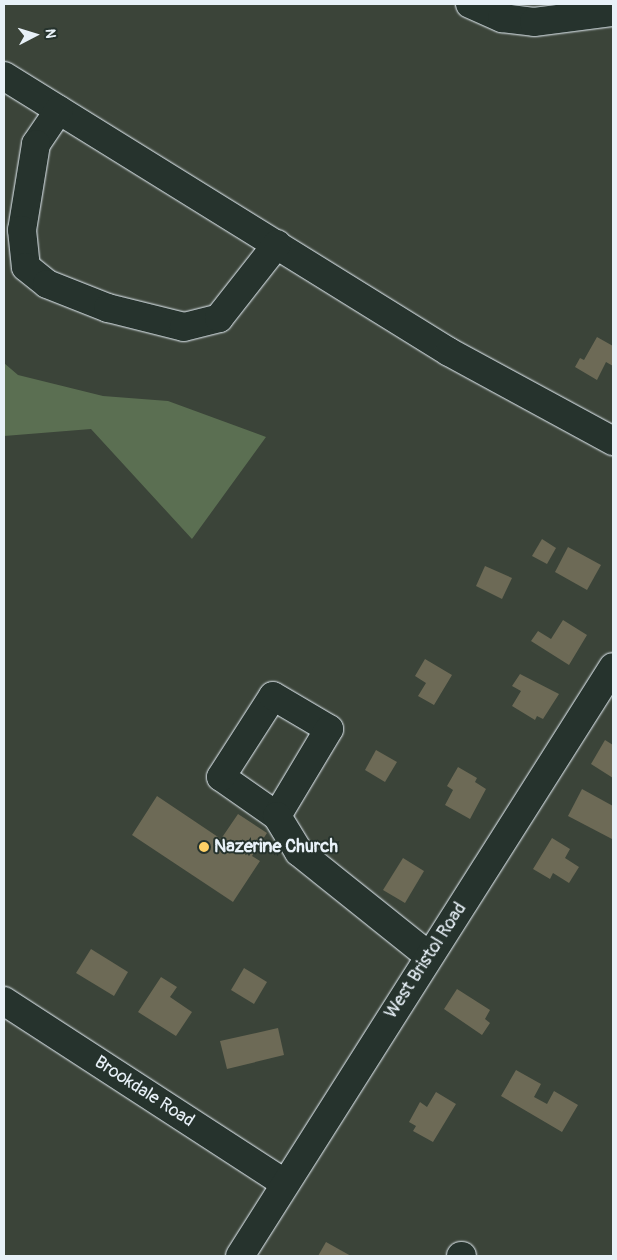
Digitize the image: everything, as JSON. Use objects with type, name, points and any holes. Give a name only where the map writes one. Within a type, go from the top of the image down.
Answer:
[{"type":"main road","points":[[470,4],[502,18],[534,22],[613,12]]},
{"type":"main road","points":[[4,76],[449,352],[613,441]]},
{"type":"main road","points":[[59,110],[36,144],[22,230],[26,267],[47,284],[108,308],[184,327],[219,318],[277,244]]},
{"type":"main road","name":"West Bristol Road","points":[[240,1256],[284,1183],[613,667]]},
{"type":"main road","points":[[277,816],[299,852],[429,956]]},
{"type":"main road","name":"Brookdale Road","points":[[6,1007],[284,1183]]},
{"type":"green space","points":[[4,363],[18,375],[103,396],[168,401],[266,437],[192,539],[91,429],[4,436]]},
{"type":"building","points":[[597,337],[613,346],[613,366],[606,362],[597,380],[575,367],[580,358],[584,360]]},
{"type":"building","points":[[542,539],[556,548],[547,564],[532,556]]},
{"type":"building","points":[[568,547],[601,565],[587,590],[555,572]]},
{"type":"building","points":[[485,566],[512,578],[502,599],[476,586]]},
{"type":"building","points":[[563,620],[587,635],[569,665],[531,641],[538,631],[551,639]]},
{"type":"building","points":[[425,659],[452,675],[434,705],[418,696],[426,683],[415,676]]},
{"type":"building","points":[[520,674],[559,694],[543,719],[537,716],[535,720],[512,706],[521,691],[512,686]]},
{"type":"building","points":[[605,740],[613,745],[613,778],[591,764]]},
{"type":"building","points":[[376,750],[397,762],[385,782],[365,770]]},
{"type":"building","points":[[458,767],[477,778],[475,782],[486,789],[470,819],[445,805],[453,790],[447,786]]},
{"type":"building","points":[[582,789],[613,806],[612,839],[568,816]]},
{"type":"building","name":"Nazerine Church","points":[[157,796],[221,839],[238,814],[267,833],[252,856],[260,861],[233,902],[132,835]]},
{"type":"building","points":[[552,838],[570,849],[565,858],[579,867],[569,883],[553,873],[550,879],[533,869]]},
{"type":"building","points":[[403,858],[424,871],[405,903],[383,890]]},
{"type":"building","points":[[91,949],[128,972],[114,996],[76,973]]},
{"type":"building","points":[[244,968],[267,982],[254,1004],[231,990]]},
{"type":"building","points":[[161,977],[177,987],[170,997],[192,1012],[176,1036],[138,1012]]},
{"type":"building","points":[[457,989],[490,1010],[485,1019],[490,1023],[482,1035],[444,1009]]},
{"type":"building","points":[[278,1028],[284,1055],[227,1069],[220,1041]]},
{"type":"building","points":[[516,1070],[541,1084],[534,1097],[547,1104],[554,1091],[578,1105],[562,1132],[501,1096]]},
{"type":"building","points":[[436,1092],[456,1104],[433,1142],[413,1131],[416,1126],[409,1122],[420,1102],[427,1107]]},
{"type":"building","points":[[326,1242],[351,1256],[318,1256]]},
{"type":"place","name":"Nazerine Church","points":[[204,847]]}]
